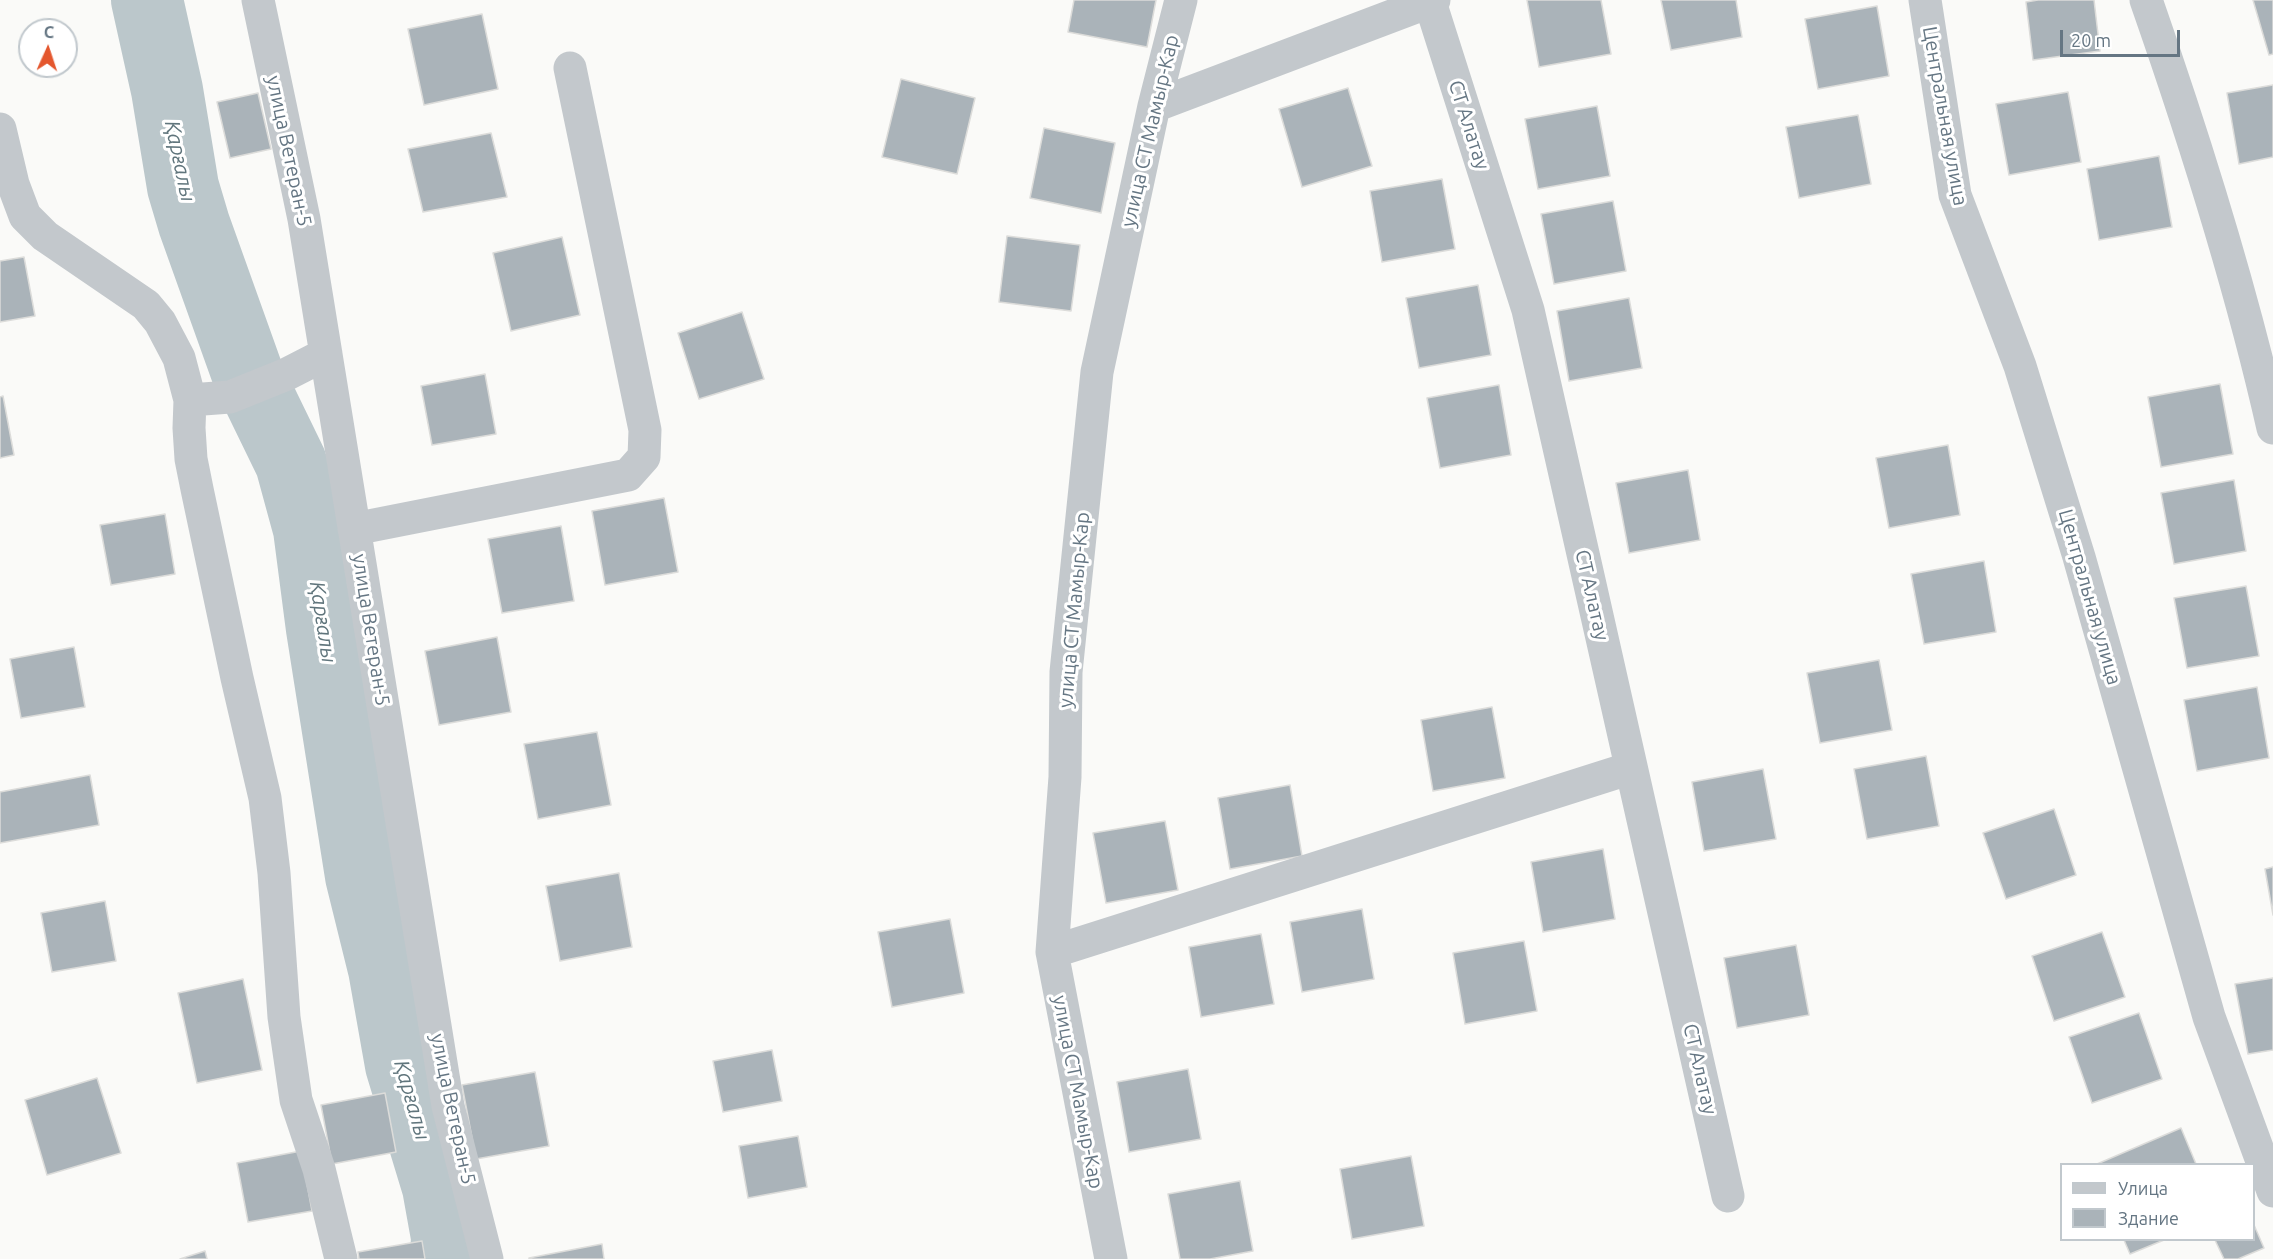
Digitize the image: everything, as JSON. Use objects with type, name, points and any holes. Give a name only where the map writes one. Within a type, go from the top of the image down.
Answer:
[{"type":"street","name":"улица Ветеран-5","points":[[258,0],[304,219],[448,1106],[487,1259]]},
{"type":"street","name":"улица СТ Мамыр-Кар","points":[[1111,1259],[1052,952],[1065,777],[1066,672],[1097,372],[1154,106],[1180,0]]},
{"type":"street","name":"Центральная улица","points":[[1925,0],[1955,195],[2023,377],[2079,557],[2209,1017],[2273,1191]]},
{"type":"street","points":[[2146,0],[2187,117],[2254,344],[2273,428]]},
{"type":"street","points":[[1154,106],[1432,1]]},
{"type":"street","name":"СТ Алатау","points":[[1432,1],[1528,310],[1728,1196]]},
{"type":"street","points":[[354,529],[628,475],[644,457],[645,430],[570,68]]},
{"type":"street","points":[[0,129],[13,184],[25,216],[45,236],[146,305],[160,322],[179,358],[190,400],[191,459],[265,798],[274,873],[284,1017],[296,1100],[319,1169],[341,1259]]},
{"type":"street","points":[[190,400],[230,397],[287,374],[326,354]]},
{"type":"street","points":[[1052,952],[1631,768]]},
{"type":"building","points":[[1074,0],[1156,0],[1147,47],[1068,32]]},
{"type":"building","points":[[1527,0],[1601,0],[1611,54],[1539,67]]},
{"type":"building","points":[[1661,0],[1736,0],[1742,37],[1671,50]]},
{"type":"building","points":[[2094,0],[2100,51],[2033,60],[2026,2]]},
{"type":"building","points":[[2253,0],[2273,0],[2273,54],[2269,55]]},
{"type":"building","points":[[1877,6],[1889,76],[1818,89],[1805,19]]},
{"type":"building","points":[[482,14],[498,89],[424,105],[408,29]]},
{"type":"building","points":[[901,79],[975,98],[957,174],[882,157]]},
{"type":"building","points":[[2273,85],[2273,157],[2239,164],[2227,93]]},
{"type":"building","points":[[1348,88],[1372,166],[1302,187],[1279,109]]},
{"type":"building","points":[[2068,92],[2081,162],[2009,175],[1996,104]]},
{"type":"building","points":[[258,93],[271,149],[230,158],[217,102]]},
{"type":"building","points":[[1597,106],[1610,176],[1538,189],[1525,119]]},
{"type":"building","points":[[1858,115],[1871,184],[1799,198],[1786,127]]},
{"type":"building","points":[[1044,128],[1115,143],[1101,213],[1030,198]]},
{"type":"building","points":[[491,133],[507,197],[423,212],[408,149]]},
{"type":"building","points":[[2159,156],[2172,227],[2099,240],[2087,169]]},
{"type":"building","points":[[1442,179],[1455,249],[1382,262],[1370,191]]},
{"type":"building","points":[[1613,201],[1626,271],[1554,284],[1541,214]]},
{"type":"building","points":[[1007,236],[1080,245],[1071,311],[999,302]]},
{"type":"building","points":[[562,237],[580,315],[511,331],[493,253]]},
{"type":"building","points":[[24,257],[35,316],[0,322],[0,261]]},
{"type":"building","points":[[1478,285],[1491,355],[1419,368],[1406,298]]},
{"type":"building","points":[[1629,298],[1642,368],[1569,381],[1557,311]]},
{"type":"building","points":[[742,312],[764,379],[699,399],[678,333]]},
{"type":"building","points":[[485,374],[496,434],[432,445],[421,386]]},
{"type":"building","points":[[2220,384],[2233,454],[2161,467],[2148,397]]},
{"type":"building","points":[[1499,385],[1511,455],[1440,468],[1427,398]]},
{"type":"building","points":[[3,396],[14,455],[0,458],[0,397]]},
{"type":"building","points":[[1948,445],[1960,515],[1889,528],[1876,458]]},
{"type":"building","points":[[1688,470],[1700,540],[1629,553],[1616,483]]},
{"type":"building","points":[[2234,480],[2246,551],[2174,564],[2161,493]]},
{"type":"building","points":[[664,498],[678,572],[605,585],[592,511]]},
{"type":"building","points":[[165,514],[175,574],[111,585],[100,525]]},
{"type":"building","points":[[561,526],[574,601],[502,613],[488,539]]},
{"type":"building","points":[[1984,561],[1996,632],[1924,644],[1911,574]]},
{"type":"building","points":[[2246,586],[2259,656],[2187,668],[2174,598]]},
{"type":"building","points":[[497,637],[511,712],[439,725],[425,651]]},
{"type":"building","points":[[74,647],[85,707],[21,718],[10,659]]},
{"type":"building","points":[[1879,660],[1892,730],[1820,743],[1807,673]]},
{"type":"building","points":[[2257,687],[2269,758],[2197,771],[2184,700]]},
{"type":"building","points":[[1492,707],[1505,778],[1433,791],[1421,720]]},
{"type":"building","points":[[597,732],[611,805],[538,819],[524,744]]},
{"type":"building","points":[[1926,756],[1939,826],[1867,839],[1854,769]]},
{"type":"building","points":[[1763,769],[1776,839],[1704,851],[1692,782]]},
{"type":"building","points":[[90,775],[99,825],[0,843],[0,792]]},
{"type":"building","points":[[1290,785],[1302,856],[1230,869],[1218,798]]},
{"type":"building","points":[[2054,809],[2076,875],[2006,899],[1983,833]]},
{"type":"building","points":[[1165,821],[1178,890],[1106,903],[1093,833]]},
{"type":"building","points":[[1603,849],[1615,919],[1543,932],[1531,862]]},
{"type":"building","points":[[2273,867],[2273,915],[2265,869]]},
{"type":"building","points":[[619,873],[632,947],[560,961],[546,886]]},
{"type":"building","points":[[105,901],[116,961],[52,972],[41,913]]},
{"type":"building","points":[[1362,909],[1374,979],[1302,992],[1290,922]]},
{"type":"building","points":[[950,919],[964,993],[892,1007],[878,932]]},
{"type":"building","points":[[2102,932],[2125,997],[2054,1021],[2032,956]]},
{"type":"building","points":[[1261,934],[1274,1004],[1201,1017],[1189,947]]},
{"type":"building","points":[[1524,941],[1537,1011],[1465,1024],[1453,953]]},
{"type":"building","points":[[1796,945],[1809,1015],[1737,1028],[1724,958]]},
{"type":"building","points":[[2273,978],[2273,1050],[2248,1054],[2235,984]]},
{"type":"building","points":[[243,979],[262,1070],[197,1083],[178,993]]},
{"type":"building","points":[[2139,1013],[2162,1079],[2092,1103],[2069,1037]]},
{"type":"building","points":[[772,1050],[782,1101],[723,1112],[713,1061]]},
{"type":"building","points":[[1188,1069],[1201,1139],[1129,1152],[1117,1082]]},
{"type":"building","points":[[535,1072],[549,1146],[476,1159],[462,1085]]},
{"type":"building","points":[[97,1078],[121,1153],[47,1175],[25,1100]]},
{"type":"building","points":[[385,1093],[396,1152],[332,1164],[321,1105]]},
{"type":"building","points":[[2181,1128],[2196,1163],[2099,1163]]},
{"type":"building","points":[[798,1136],[807,1187],[748,1198],[739,1146]]},
{"type":"building","points":[[301,1151],[312,1211],[248,1222],[237,1163]]},
{"type":"building","points":[[1411,1156],[1424,1226],[1352,1239],[1340,1169]]},
{"type":"building","points":[[1240,1181],[1253,1251],[1210,1259],[1180,1259],[1168,1194]]},
{"type":"building","points":[[2255,1227],[2264,1248],[2238,1259],[2224,1259],[2215,1241],[2255,1241]]},
{"type":"building","points":[[422,1241],[425,1259],[359,1259],[358,1252]]},
{"type":"building","points":[[2124,1241],[2162,1241],[2130,1254]]},
{"type":"building","points":[[602,1244],[604,1259],[529,1259],[529,1258]]},
{"type":"building","points":[[205,1251],[207,1259],[180,1259]]},
{"type":"waterway","name":"Қарғалы","points":[[147,0],[167,90],[183,187],[194,224],[253,389],[291,463],[309,529],[322,629],[361,876],[384,969],[401,1065],[438,1187],[447,1237],[446,1259]]}]
